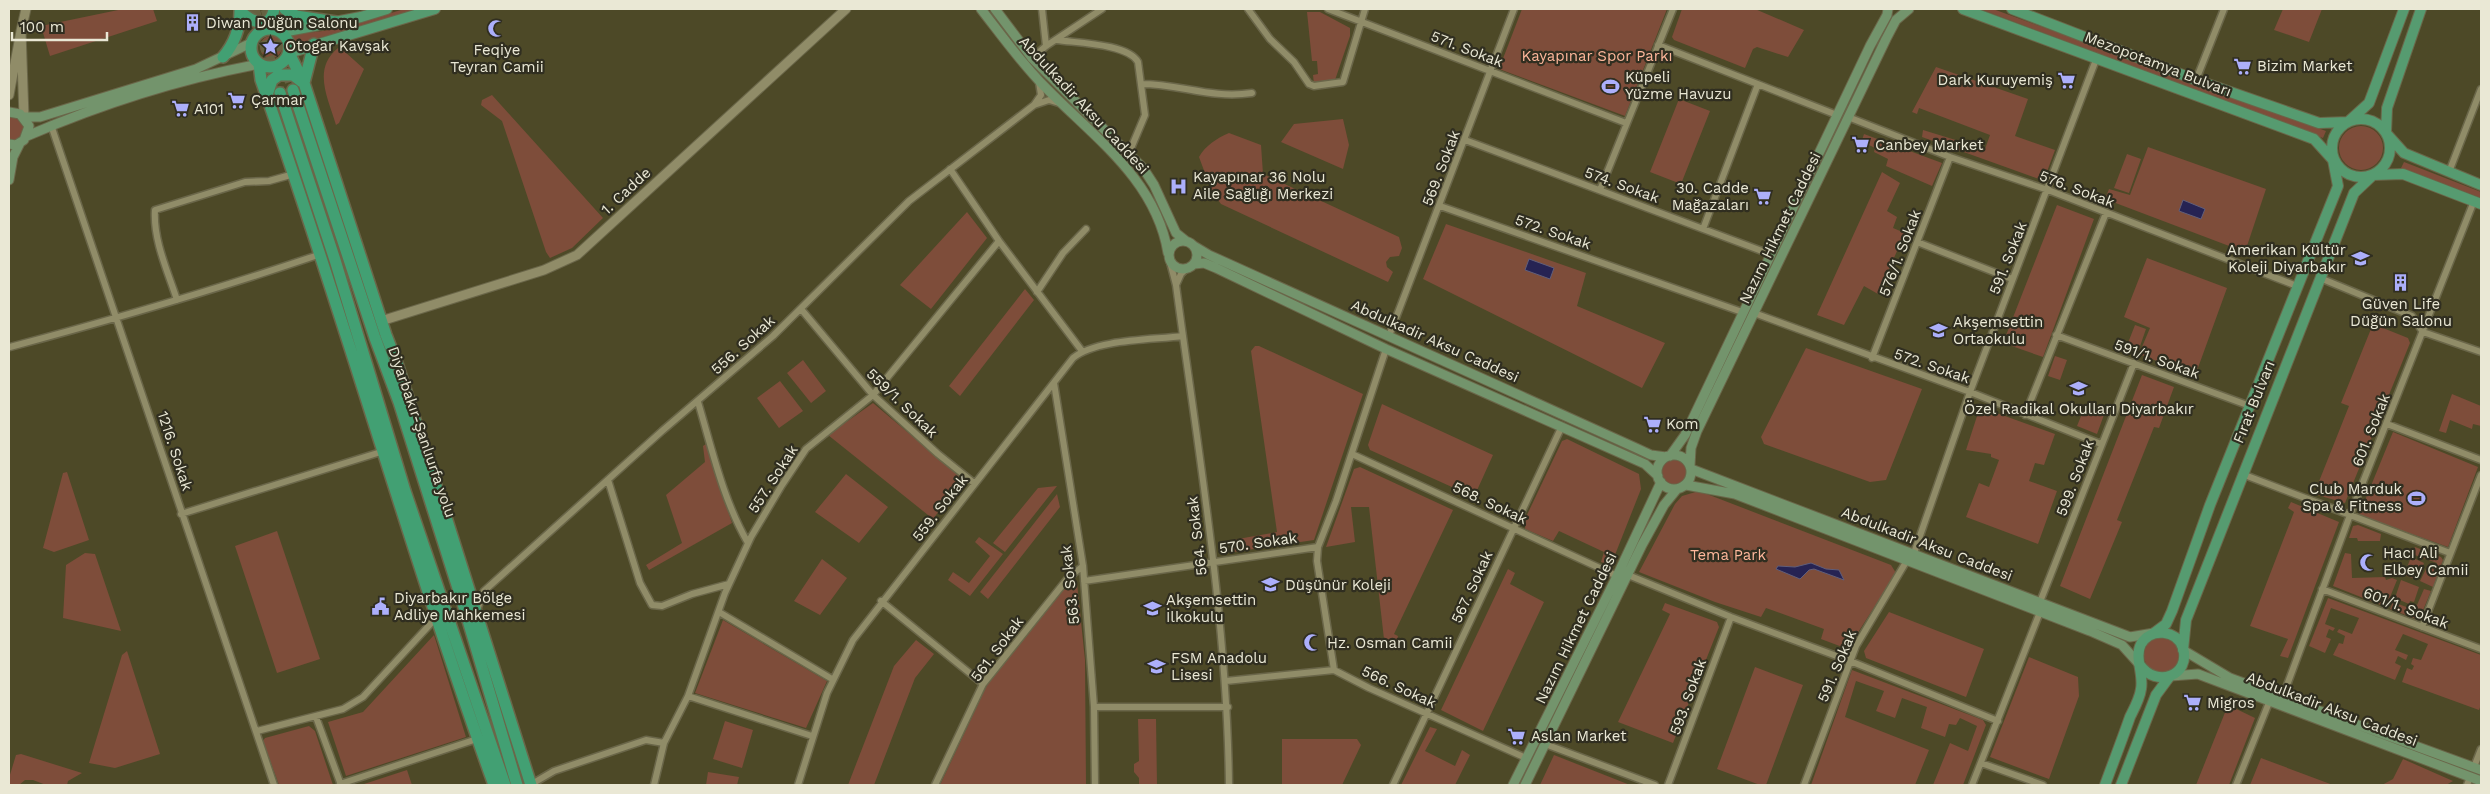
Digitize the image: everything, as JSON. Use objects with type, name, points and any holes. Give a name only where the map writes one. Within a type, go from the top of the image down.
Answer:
[{"type":"highway","points":[[240,10],[250,20],[260,23],[268,20],[275,9]]},
{"type":"highway","points":[[259,64],[265,67],[277,66],[287,59],[289,53],[289,42],[282,32],[275,9]]},
{"type":"highway","points":[[285,9],[296,16],[336,22]]},
{"type":"highway","points":[[240,10],[251,43],[252,55],[259,64],[267,95],[321,254],[360,385],[374,420],[436,618],[494,785]]},
{"type":"highway","points":[[223,57],[236,37],[240,25],[240,10]]},
{"type":"highway","points":[[251,43],[254,37],[264,30],[270,28],[282,32]]},
{"type":"highway","points":[[304,83],[314,44]]},
{"type":"highway","points":[[289,53],[304,83],[477,610],[508,756]]},
{"type":"highway","points":[[267,95],[272,80],[279,74],[292,75],[304,83]]},
{"type":"highway","name":"Diyarbakır-Şanlıurfa yolu","points":[[292,90],[408,430],[517,785]]},
{"type":"highway","name":"Diyarbakır-Şanlıurfa yolu","points":[[280,92],[355,323],[406,491],[505,785]]},
{"type":"highway","points":[[355,323],[374,420]]},
{"type":"highway","points":[[408,430],[439,498]]},
{"type":"highway","points":[[410,537],[442,595]]},
{"type":"highway","points":[[481,631],[530,785]]},
{"type":"main road","points":[[282,32],[336,22],[386,9]]},
{"type":"main road","points":[[289,53],[435,9]]},
{"type":"main road","name":"Abdulkadir Aksu Caddesi","points":[[981,9],[1012,50],[1038,79],[1140,184],[1166,238],[1169,258]]},
{"type":"main road","name":"Abdulkadir Aksu Caddesi","points":[[995,9],[1032,58],[1129,153],[1154,185],[1176,233],[1190,243],[1209,255],[1652,455],[1668,456]]},
{"type":"main road","name":"Nazım Hikmet Caddesi","points":[[1668,456],[1685,435],[1742,312],[1870,46],[1887,15],[1888,9]]},
{"type":"main road","name":"Nazım Hikmet Caddesi","points":[[1691,467],[1691,448],[1697,431],[1896,20],[1909,9]]},
{"type":"main road","name":"Mezopotamya Bulvarı","points":[[1963,9],[2097,57],[2314,139],[2333,160]]},
{"type":"main road","name":"Mezopotamya Bulvarı","points":[[2012,9],[2196,80],[2319,123],[2348,122]]},
{"type":"main road","points":[[2404,9],[2369,103],[2335,134],[2332,143],[2333,160],[2346,174],[2364,178],[2373,175],[2381,170],[2390,152],[2386,133],[2387,108],[2421,9]]},
{"type":"main road","points":[[24,117],[40,116],[196,69],[251,43]]},
{"type":"main road","points":[[9,144],[51,125],[185,80],[259,64]]},
{"type":"main road","points":[[9,112],[15,112],[24,117],[29,126],[13,156],[9,180]]},
{"type":"main road","points":[[2348,122],[2365,119],[2373,122],[2404,153],[2481,185]]},
{"type":"main road","name":"Fırat Bulvarı","points":[[2154,633],[2166,624],[2172,611],[2250,406],[2338,186],[2333,160]]},
{"type":"main road","points":[[2373,175],[2403,174],[2478,203]]},
{"type":"main road","name":"Fırat Bulvarı","points":[[2183,650],[2186,620],[2354,193],[2373,175]]},
{"type":"main road","points":[[1176,242],[1190,243],[1197,255],[1190,266],[1177,268],[1169,258],[1176,242]]},
{"type":"main road","name":"Abdulkadir Aksu Caddesi","points":[[1190,266],[1204,263],[1216,268],[1386,349],[1645,464],[1659,479]]},
{"type":"main road","points":[[1668,456],[1680,456],[1691,467],[1691,474],[1682,487],[1671,489],[1659,479],[1659,465],[1668,456]]},
{"type":"main road","name":"Abdulkadir Aksu Caddesi","points":[[1691,467],[2130,637],[2154,633]]},
{"type":"main road","name":"Nazım Hikmet Caddesi","points":[[1513,785],[1618,576],[1659,479]]},
{"type":"main road","name":"Abdulkadir Aksu Caddesi","points":[[1682,487],[1736,494],[1906,562],[2040,612],[2122,645],[2140,665]]},
{"type":"main road","name":"Nazım Hikmet Caddesi","points":[[1525,785],[1653,524],[1664,505],[1682,487]]},
{"type":"main road","points":[[2105,785],[2141,689],[2139,650],[2147,637],[2154,633],[2169,633],[2176,637],[2183,650],[2183,662],[2176,673],[2164,678],[2150,675],[2140,665]]},
{"type":"main road","name":"Abdulkadir Aksu Caddesi","points":[[2183,650],[2230,678],[2478,768]]},
{"type":"main road","name":"Abdulkadir Aksu Caddesi","points":[[2170,676],[2198,674],[2270,700],[2468,781],[2481,781]]},
{"type":"main road","points":[[2121,785],[2156,696],[2170,676]]},
{"type":"street","points":[[9,95],[26,9]]},
{"type":"street","name":"1. Cadde","points":[[381,321],[544,270],[577,255],[846,9]]},
{"type":"street","points":[[1042,9],[1046,46]]},
{"type":"street","points":[[1032,58],[1046,46],[1102,9]]},
{"type":"street","points":[[1248,9],[1270,39],[1294,62],[1309,84],[1314,86],[1342,82],[1365,9]]},
{"type":"street","name":"571. Sokak","points":[[1328,9],[1626,123]]},
{"type":"street","name":"569. Sokak","points":[[1389,336],[1514,9]]},
{"type":"street","points":[[1600,190],[1673,9]]},
{"type":"street","points":[[2196,80],[2224,9]]},
{"type":"street","points":[[21,31],[24,117]]},
{"type":"street","points":[[1057,40],[1121,49],[1134,56],[1138,62],[1144,115],[1129,153]]},
{"type":"street","points":[[1658,45],[1837,115]]},
{"type":"street","name":"591. Sokak","points":[[1914,553],[1970,392],[2097,57]]},
{"type":"street","points":[[1034,105],[1041,95],[1038,79]]},
{"type":"street","points":[[1141,84],[1171,86],[1189,91],[1231,96],[1252,93]]},
{"type":"street","points":[[1703,229],[1758,84]]},
{"type":"street","points":[[2449,172],[2481,89]]},
{"type":"street","points":[[1034,105],[1049,100],[1063,105]]},
{"type":"street","name":"556. Sokak","points":[[477,610],[484,591],[802,309],[909,201],[1034,105]]},
{"type":"street","name":"576. Sokak","points":[[1848,117],[1950,157],[2048,190],[2297,286]]},
{"type":"street","name":"1216. Sokak","points":[[51,125],[274,785]]},
{"type":"street","name":"574. Sokak","points":[[1465,140],[1770,254]]},
{"type":"street","name":"576/1. Sokak","points":[[1872,358],[1950,157]]},
{"type":"street","points":[[950,170],[999,241],[1082,351],[1108,345],[1183,336]]},
{"type":"street","points":[[177,300],[161,251],[154,221],[155,210],[245,182],[269,181],[294,174]]},
{"type":"street","name":"601. Sokak","points":[[2283,696],[2350,515],[2423,332],[2478,203]]},
{"type":"street","name":"572. Sokak","points":[[1440,206],[1742,312]]},
{"type":"street","points":[[2025,415],[2106,212]]},
{"type":"street","points":[[1037,292],[1063,253],[1086,229]]},
{"type":"street","name":"557. Sokak","points":[[654,785],[664,743],[688,696],[729,584],[748,543],[806,449],[832,426],[873,395],[999,241]]},
{"type":"street","points":[[1917,242],[2012,279]]},
{"type":"street","points":[[9,347],[233,284],[321,254]]},
{"type":"street","name":"564. Sokak","points":[[1169,258],[1176,285],[1196,418],[1213,562],[1228,707],[1230,785]]},
{"type":"street","points":[[1176,285],[1181,274],[1190,266]]},
{"type":"street","points":[[2320,278],[2412,316],[2423,332],[2481,352]]},
{"type":"street","name":"559/1. Sokak","points":[[802,309],[873,395],[938,454],[974,483]]},
{"type":"street","name":"572. Sokak","points":[[1754,313],[1872,358],[1970,392],[2101,444]]},
{"type":"street","name":"591/1. Sokak","points":[[2056,335],[2250,406]]},
{"type":"street","points":[[1226,682],[1334,670],[1317,561],[1318,547],[1352,454],[1386,349]]},
{"type":"street","name":"559. Sokak","points":[[798,785],[812,736],[832,679],[853,640],[881,601],[1073,358],[1082,351]]},
{"type":"street","name":"599. Sokak","points":[[2040,602],[2134,363]]},
{"type":"street","name":"563. Sokak","points":[[1054,384],[1084,581],[1094,707],[1095,785]]},
{"type":"street","points":[[698,402],[734,515],[748,543]]},
{"type":"street","points":[[2387,424],[2481,460]]},
{"type":"street","name":"567. Sokak","points":[[1393,785],[1562,426]]},
{"type":"street","points":[[182,514],[384,451]]},
{"type":"street","name":"568. Sokak","points":[[1352,454],[1618,576]]},
{"type":"street","points":[[2242,474],[2450,553]]},
{"type":"street","points":[[2422,628],[2481,475]]},
{"type":"street","points":[[608,480],[640,583],[652,605],[662,606],[692,594],[729,584]]},
{"type":"street","name":"570. Sokak","points":[[1084,581],[1318,547]]},
{"type":"street","name":"591. Sokak","points":[[1804,785],[1856,646],[1906,562]]},
{"type":"street","name":"561. Sokak","points":[[935,785],[983,684],[1068,578],[1082,566]]},
{"type":"street","points":[[1628,575],[1998,721]]},
{"type":"street","name":"601/1. Sokak","points":[[2322,589],[2481,649]]},
{"type":"street","points":[[881,601],[983,684]]},
{"type":"street","points":[[719,612],[832,679]]},
{"type":"street","points":[[1972,785],[2040,612]]},
{"type":"street","name":"593. Sokak","points":[[1668,785],[1731,617]]},
{"type":"street","points":[[257,731],[343,710],[363,697],[436,618]]},
{"type":"street","name":"566. Sokak","points":[[1334,670],[1426,714],[1526,758]]},
{"type":"street","points":[[688,696],[812,736]]},
{"type":"street","points":[[2236,785],[2270,700]]},
{"type":"street","points":[[1094,707],[1228,707]]},
{"type":"street","points":[[316,717],[340,785],[477,739]]},
{"type":"street","points":[[530,785],[554,771],[646,740],[664,743]]},
{"type":"street","points":[[1545,744],[1655,785]]},
{"type":"street","points":[[2478,768],[2481,749]]},
{"type":"street","points":[[1981,763],[2043,785]]},
{"type":"street","points":[[544,777],[546,785]]},
{"type":"green space","points":[[123,9],[153,9],[157,21],[50,56],[41,26]]},
{"type":"green space","points":[[404,9],[421,9],[370,25],[318,38],[294,47],[290,33],[319,32],[362,22]]},
{"type":"green space","name":"Kayapınar Spor Parkı","points":[[1522,9],[1667,9],[1625,116],[1499,69]]},
{"type":"green space","points":[[1682,9],[1755,9],[1804,30],[1788,57],[1757,47],[1753,49],[1745,68],[1674,40],[1672,37]]},
{"type":"green space","points":[[1980,9],[1993,9],[2326,131],[2323,138]]},
{"type":"green space","points":[[2283,9],[2322,9],[2309,42],[2274,30]]},
{"type":"green space","points":[[1307,12],[1320,12],[1350,28],[1350,36],[1335,80],[1314,84],[1313,75],[1318,74],[1317,61],[1312,61]]},
{"type":"green space","points":[[271,36],[279,39],[282,47],[279,55],[271,58],[263,55],[260,47],[263,39]]},
{"type":"green space","points":[[338,48],[364,69],[339,123],[336,125],[326,94],[324,74],[330,56]]},
{"type":"green space","points":[[1936,67],[2028,99],[2015,136],[2055,150],[2045,177],[2039,179],[1922,137],[1923,130],[1985,149],[1990,135],[1919,108],[1917,114],[1912,112]]},
{"type":"green space","points":[[492,95],[603,218],[572,248],[550,258],[546,252],[502,121],[481,105],[482,100]]},
{"type":"green space","points":[[1679,99],[1710,111],[1681,184],[1650,172]]},
{"type":"green space","points":[[9,114],[20,117],[25,129],[21,137],[15,141],[9,141]]},
{"type":"green space","points":[[1343,119],[1349,145],[1343,169],[1281,142],[1294,124]]},
{"type":"green space","points":[[2361,126],[2373,130],[2379,136],[2383,148],[2379,160],[2373,166],[2361,170],[2349,166],[2343,160],[2339,148],[2343,136],[2349,130]]},
{"type":"green space","points":[[1229,133],[1261,145],[1263,174],[1399,237],[1402,248],[1399,256],[1390,257],[1386,262],[1387,267],[1393,272],[1388,282],[1221,204],[1212,192],[1199,157],[1212,143]]},
{"type":"green space","points":[[1864,134],[1942,163],[1932,186],[1886,166],[1888,159],[1874,152],[1875,148],[1869,145],[1869,142],[1862,140]]},
{"type":"green space","points":[[2148,147],[2266,189],[2245,252],[2105,199],[2109,189],[2130,195]]},
{"type":"green space","points":[[2127,154],[2141,159],[2129,193],[2114,188]]},
{"type":"green space","points":[[2404,162],[2481,192],[2481,198],[2401,168]]},
{"type":"green space","points":[[1882,172],[1900,183],[1887,211],[1897,217],[1893,228],[1905,233],[1878,294],[1864,286],[1844,325],[1817,315]]},
{"type":"green space","points":[[2057,205],[2094,219],[2043,357],[2003,343]]},
{"type":"green space","points":[[967,212],[987,238],[931,309],[900,285]]},
{"type":"green space","points":[[1446,224],[1586,273],[1577,306],[1665,343],[1642,388],[1423,279]]},
{"type":"green space","points":[[2147,258],[2227,288],[2195,376],[2139,354],[2150,328],[2124,317]]},
{"type":"green space","points":[[1025,289],[1034,300],[960,396],[949,386]]},
{"type":"green space","points":[[2373,324],[2408,338],[2410,343],[2345,503],[2314,494],[2349,406],[2341,403]]},
{"type":"green space","points":[[2135,325],[2146,329],[2138,352],[2126,348]]},
{"type":"green space","points":[[1255,346],[1259,346],[1363,394],[1314,540],[1234,552],[1232,540],[1277,532],[1251,351]]},
{"type":"green space","points":[[1806,348],[1922,389],[1886,480],[1870,482],[1764,444],[1761,437]]},
{"type":"green space","points":[[2055,356],[2067,360],[2060,380],[2048,376]]},
{"type":"green space","points":[[803,360],[826,391],[811,403],[787,373]]},
{"type":"green space","points":[[2142,375],[2174,387],[2159,428],[2154,427],[2117,520],[2122,522],[2090,599],[2060,586]]},
{"type":"green space","points":[[780,381],[803,411],[779,428],[757,398]]},
{"type":"green space","points":[[2452,394],[2481,406],[2481,426],[2473,424],[2472,429],[2450,420],[2446,433],[2439,431]]},
{"type":"green space","points":[[873,403],[963,479],[933,519],[828,435]]},
{"type":"green space","points":[[1382,404],[1493,455],[1474,497],[1370,450],[1368,445]]},
{"type":"green space","points":[[2086,404],[2105,412],[2097,434],[2077,426]]},
{"type":"green space","points":[[1980,407],[2055,434],[2044,465],[2035,463],[2029,481],[2057,491],[2038,544],[1966,517],[1979,483],[1989,487],[1999,460],[1991,457],[1991,454],[1966,450]]},
{"type":"green space","name":"Club Marduk Spa & Fitness","points":[[2393,432],[2478,467],[2448,547],[2359,515]]},
{"type":"green space","points":[[1567,439],[1639,474],[1641,489],[1611,565],[1601,562],[1604,552],[1559,531],[1553,541],[1525,529],[1526,517],[1562,441]]},
{"type":"green space","points":[[706,444],[732,523],[649,570],[646,565],[682,543],[666,495],[705,462],[703,446]]},
{"type":"green space","points":[[1674,459],[1684,462],[1687,472],[1684,482],[1674,485],[1664,482],[1661,472],[1664,462]]},
{"type":"green space","points":[[1360,467],[1453,510],[1394,634],[1398,636],[1396,644],[1390,647],[1385,644],[1384,639],[1369,507],[1351,507],[1355,542],[1326,547],[1354,469]]},
{"type":"green space","points":[[67,472],[89,540],[54,552],[43,548],[63,473]]},
{"type":"green space","points":[[846,474],[888,507],[859,543],[815,512]]},
{"type":"green space","points":[[1057,486],[1005,552],[993,543],[1038,488]]},
{"type":"green space","name":"Tema Park","points":[[1699,491],[1891,565],[1896,573],[1850,645],[1845,648],[1821,639],[1824,629],[1766,608],[1761,617],[1715,602],[1639,572],[1675,504],[1682,496]]},
{"type":"green space","points":[[1057,494],[1060,507],[988,599],[980,592]]},
{"type":"green space","points":[[2291,502],[2339,522],[2288,658],[2280,656],[2288,639],[2250,626],[2294,512],[2288,508]]},
{"type":"green space","points":[[2358,525],[2381,534],[2380,541],[2358,541],[2357,538],[2349,538],[2353,526]]},
{"type":"green space","points":[[277,531],[320,659],[277,673],[235,546]]},
{"type":"green space","points":[[979,537],[1003,554],[970,596],[948,580],[953,572],[969,583],[990,556],[975,542]]},
{"type":"green space","points":[[2415,547],[2441,557],[2443,560],[2433,587],[2420,581],[2428,565],[2435,567],[2437,563],[2412,554]]},
{"type":"green space","points":[[85,553],[95,554],[121,631],[63,618],[66,565]]},
{"type":"green space","points":[[2345,553],[2351,554],[2352,578],[2385,577],[2386,580],[2392,578],[2397,580],[2386,607],[2333,586]]},
{"type":"green space","points":[[2411,557],[2424,563],[2417,580],[2404,575]]},
{"type":"green space","points":[[822,559],[847,578],[820,615],[794,601]]},
{"type":"green space","points":[[1508,569],[1515,573],[1510,584],[1544,602],[1483,731],[1441,710]]},
{"type":"green space","points":[[2401,580],[2419,587],[2414,602],[2410,601],[2409,604],[2395,598]]},
{"type":"green space","points":[[1077,583],[1085,660],[1086,785],[940,785],[988,683],[1068,584]]},
{"type":"green space","points":[[2424,589],[2431,591],[2419,620],[2390,609],[2393,602],[2409,608],[2411,603],[2417,605]]},
{"type":"green space","points":[[2328,598],[2481,655],[2481,705],[2479,710],[2402,682],[2407,668],[2412,670],[2414,666],[2411,664],[2413,658],[2421,660],[2428,644],[2403,634],[2395,650],[2408,655],[2406,660],[2398,656],[2395,663],[2401,666],[2395,680],[2333,655],[2339,643],[2343,644],[2345,636],[2337,632],[2339,629],[2352,634],[2359,618],[2331,608],[2325,624],[2335,628],[2333,631],[2329,629],[2326,637],[2331,639],[2325,653],[2309,646]]},
{"type":"green space","points":[[1665,603],[1717,622],[1719,627],[1673,743],[1618,722],[1670,614],[1662,610]]},
{"type":"green space","points":[[1889,612],[1984,649],[1966,697],[1866,658],[1864,651]]},
{"type":"green space","points":[[723,620],[827,681],[806,728],[695,693]]},
{"type":"green space","points":[[434,635],[466,737],[346,776],[328,722],[363,712]]},
{"type":"green space","points":[[2162,637],[2169,638],[2175,642],[2179,648],[2179,662],[2175,668],[2169,672],[2162,673],[2155,672],[2149,668],[2145,662],[2144,655],[2145,648],[2149,642],[2155,638]]},
{"type":"green space","points":[[916,640],[934,654],[915,678],[874,785],[848,785],[894,666]]},
{"type":"green space","points":[[127,651],[160,754],[115,768],[89,763],[122,655]]},
{"type":"green space","points":[[2029,657],[2078,677],[2079,696],[2049,779],[1990,757]]},
{"type":"green space","points":[[1755,667],[1803,685],[1766,785],[1760,785],[1717,769]]},
{"type":"green space","points":[[1852,670],[1983,720],[1986,725],[1963,785],[1933,785],[1950,743],[1968,751],[1977,726],[1960,718],[1956,725],[1949,724],[1945,737],[1921,728],[1927,707],[1902,698],[1895,718],[1876,711],[1884,691],[1856,681],[1845,717],[1929,750],[1915,785],[1811,785]]},
{"type":"green space","points":[[2228,705],[2255,718],[2229,785],[2196,785]]},
{"type":"green space","points":[[1138,719],[1156,719],[1157,785],[1139,785],[1139,778],[1134,772],[1134,764],[1139,761]]},
{"type":"green space","points":[[725,721],[753,730],[742,768],[713,759]]},
{"type":"green space","points":[[309,726],[315,731],[333,785],[279,785],[263,741],[265,738]]},
{"type":"green space","points":[[1430,727],[1437,729],[1425,751],[1455,766],[1462,750],[1470,755],[1455,785],[1401,785]]},
{"type":"green space","points":[[1282,739],[1357,739],[1361,745],[1342,785],[1282,785]]},
{"type":"green space","points":[[21,754],[82,773],[68,781],[67,785],[46,785],[33,780],[25,780],[19,785],[9,785],[9,778],[16,755]]},
{"type":"green space","points":[[1554,755],[1630,785],[1540,785]]},
{"type":"green space","points":[[2261,758],[2333,785],[2250,785]]},
{"type":"green space","points":[[2403,759],[2453,781],[2446,785],[2382,785],[2393,779]]},
{"type":"green space","points":[[407,770],[412,785],[361,785]]},
{"type":"green space","points":[[708,772],[739,777],[737,785],[706,785]]},
{"type":"shaded area","points":[[2183,200],[2205,209],[2201,219],[2179,211]]},
{"type":"shaded area","points":[[1529,259],[1554,268],[1550,279],[1525,270]]},
{"type":"shaded area","points":[[1811,563],[1826,569],[1839,570],[1844,580],[1814,569],[1809,570],[1800,579],[1776,569],[1778,566],[1795,567]]},
{"type":"tunnel","points":[[254,9],[280,93]]},
{"type":"tunnel","points":[[266,9],[293,90]]},
{"type":"place","name":"Diwan Düğün Salonu","points":[[192,23]]},
{"type":"place","name":"Feqiye Teyran Camii","points":[[497,29]]},
{"type":"place","name":"Otogar Kavşak","points":[[271,46]]},
{"type":"place","name":"Bizim Market","points":[[2243,66]]},
{"type":"place","name":"Dark Kuruyemiş","points":[[2067,80]]},
{"type":"place","name":"Küpeli Yüzme Havuzu","points":[[1611,86]]},
{"type":"place","name":"Çarmar","points":[[237,100]]},
{"type":"place","name":"A101","points":[[180,109]]},
{"type":"place","name":"Canbey Market","points":[[1861,145]]},
{"type":"place","name":"Kayapınar 36 Nolu Aile Sağlığı Merkezi","points":[[1179,186]]},
{"type":"place","name":"30. Cadde Mağazaları","points":[[1763,197]]},
{"type":"place","name":"Amerikan Kültür Koleji Diyarbakır","points":[[2360,259]]},
{"type":"place","name":"Güven Life Düğün Salonu","points":[[2401,283]]},
{"type":"place","name":"Akşemsettin Ortaokulu","points":[[1939,331]]},
{"type":"place","name":"Özel Radikal Okulları Diyarbakır","points":[[2079,388]]},
{"type":"place","name":"Kom","points":[[1652,424]]},
{"type":"place","name":"Club Marduk Spa & Fitness","points":[[2416,498]]},
{"type":"place","name":"Hacı Ali Elbey Camii","points":[[2369,562]]},
{"type":"place","name":"Düşünür Koleji","points":[[1271,585]]},
{"type":"place","name":"Diyarbakır Bölge Adliye Mahkemesi","points":[[380,607]]},
{"type":"place","name":"Akşemsettin İlkokulu","points":[[1152,609]]},
{"type":"place","name":"Hz. Osman Camii","points":[[1313,643]]},
{"type":"place","name":"FSM Anadolu Lisesi","points":[[1157,667]]},
{"type":"place","name":"Migros","points":[[2193,703]]},
{"type":"place","name":"Aslan Market","points":[[1517,736]]}]
